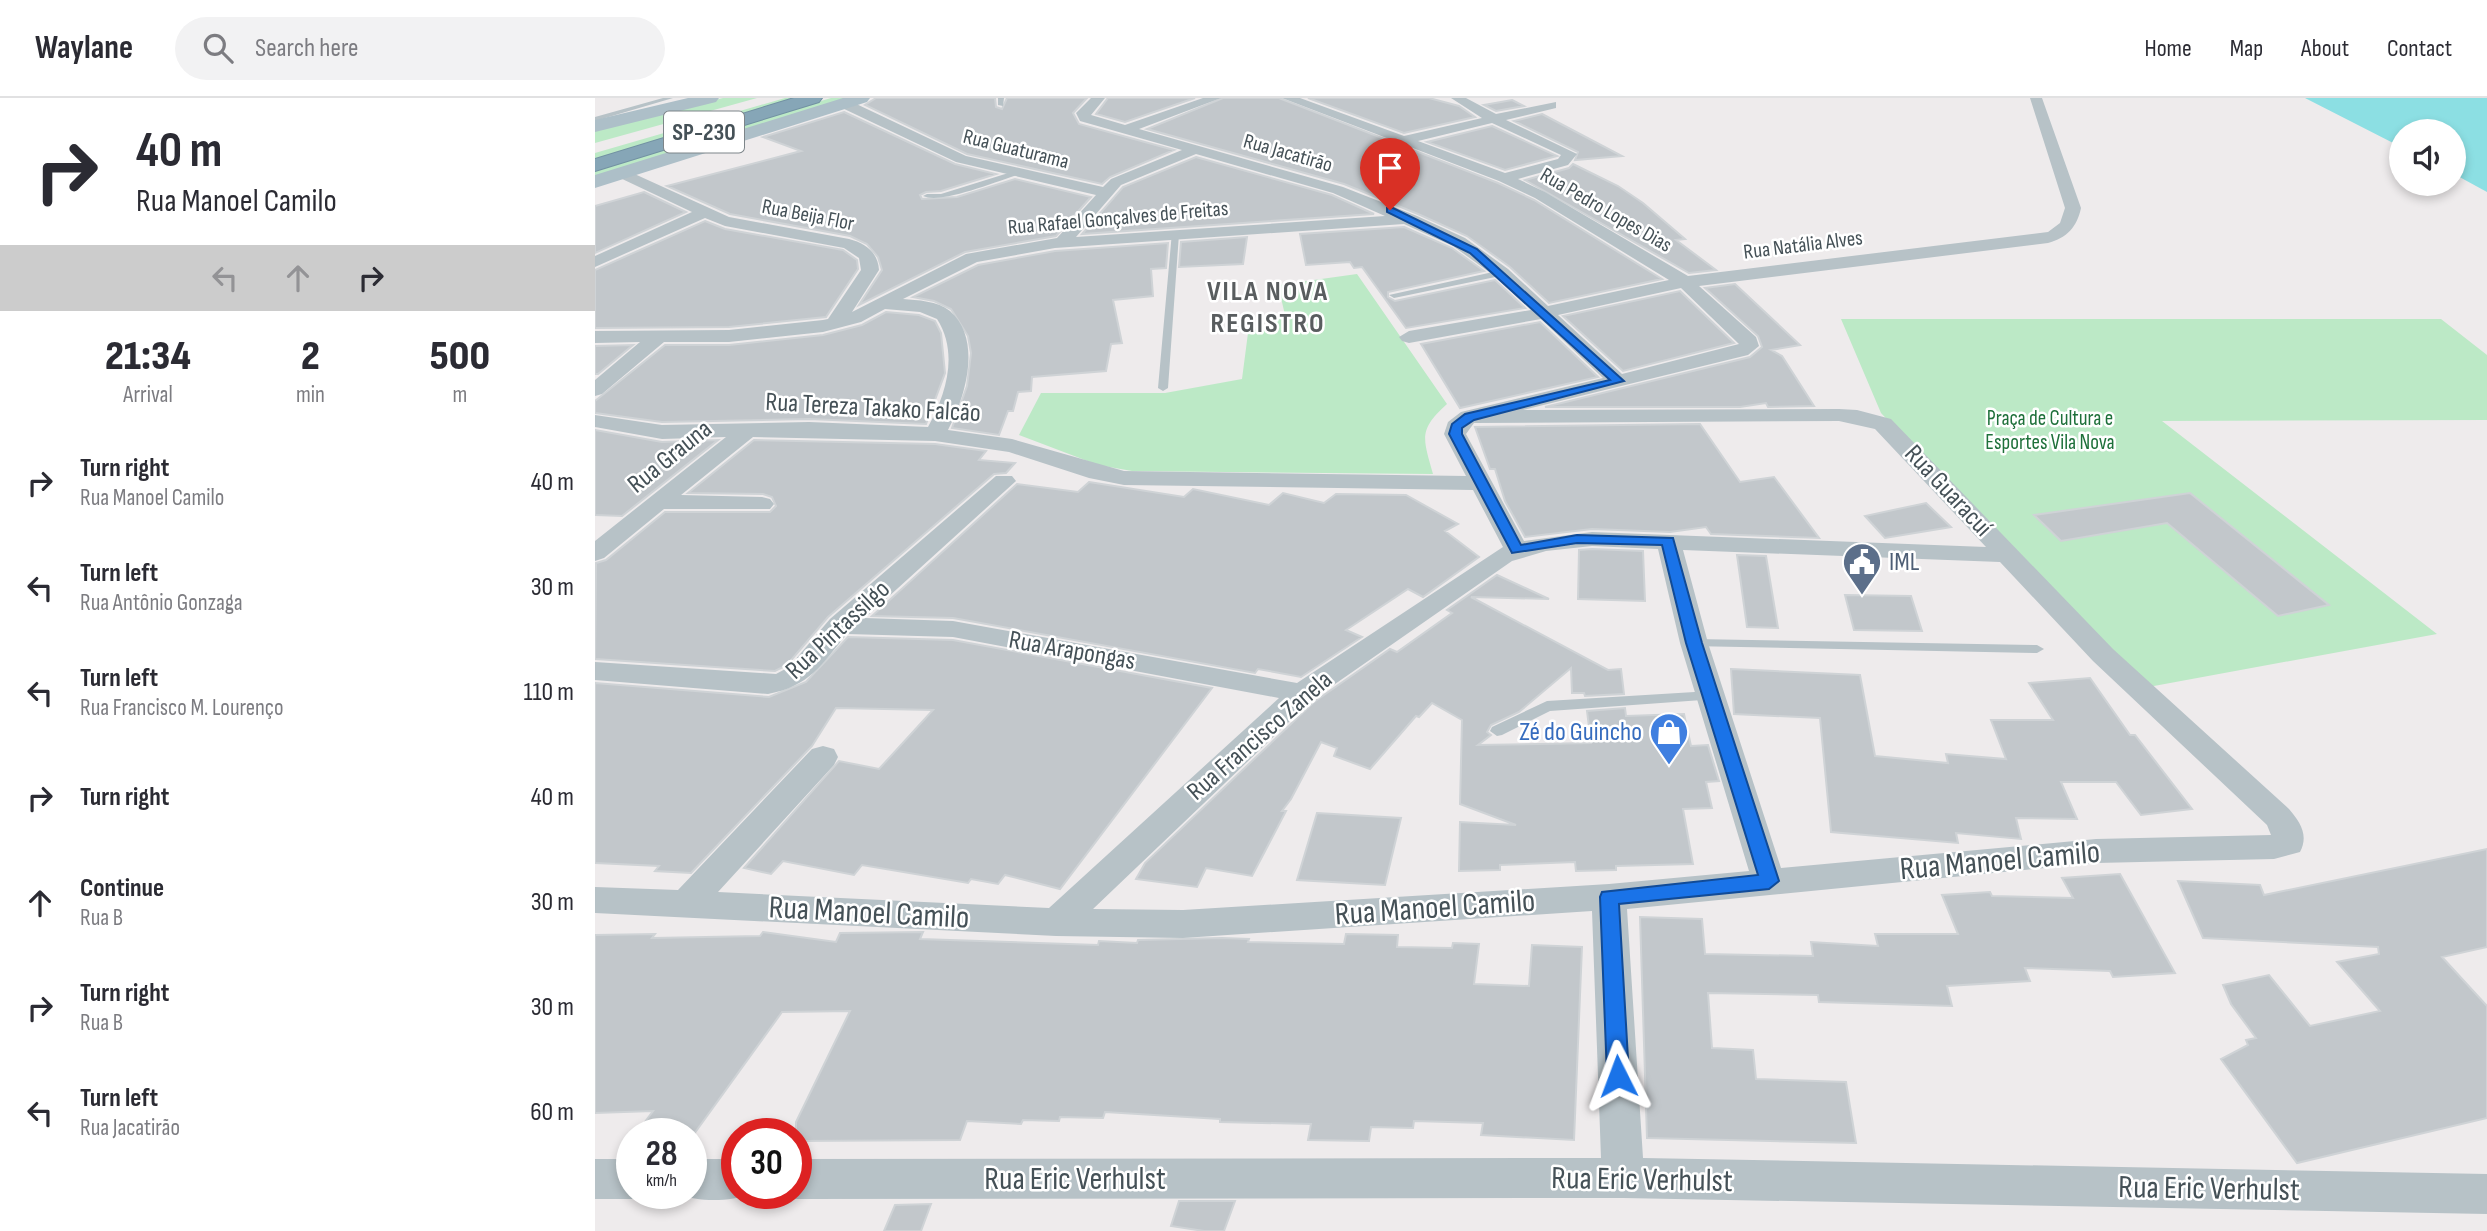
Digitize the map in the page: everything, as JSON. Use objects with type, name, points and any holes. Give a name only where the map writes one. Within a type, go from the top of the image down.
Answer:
[{"type":"highway","name":"SP-230","points":[[595,147],[767,98]]},
{"type":"highway","name":"SP-230","points":[[595,165],[813,98]]},
{"type":"main road","points":[[595,127],[672,102],[710,98]]},
{"type":"main road","points":[[595,181],[853,101]]},
{"type":"street","points":[[672,102],[693,98]]},
{"type":"street","name":"Rua Jacatirão","points":[[1099,98],[1083,113],[1085,118],[1129,128],[1194,150],[1338,190],[1411,219],[1459,242],[1502,273],[1618,381]]},
{"type":"street","points":[[1129,128],[1215,98]]},
{"type":"street","name":"Rua Pedro Lopes Dias","points":[[1288,98],[1504,178],[1563,208],[1685,282],[1747,338],[1749,346],[1618,381]]},
{"type":"street","points":[[1457,98],[1494,119],[1570,154],[1563,162],[1504,178]]},
{"type":"street","name":"Rua Natália Alves","points":[[1409,337],[1543,313],[1685,282],[2024,242],[2064,231],[2071,221],[2073,208],[2036,98]]},
{"type":"street","name":"Rua Guaturama","points":[[853,101],[961,159],[1104,192]]},
{"type":"street","points":[[1401,141],[1494,119],[1546,101]]},
{"type":"street","points":[[1062,242],[1104,192],[1126,177],[1194,150]]},
{"type":"street","name":"Rua Beija Flor","points":[[623,174],[702,213],[737,224],[849,244],[864,251],[871,263],[870,270],[835,323]]},
{"type":"street","points":[[595,262],[702,213]]},
{"type":"street","name":"Rua Rafael Gonçalves de Freitas","points":[[595,337],[657,338],[787,331],[835,323],[854,318],[918,282],[972,258],[1062,242],[1411,219]]},
{"type":"street","points":[[882,303],[928,308],[948,320],[960,353],[956,391],[935,434]]},
{"type":"street","points":[[595,390],[657,338]]},
{"type":"street","points":[[1517,550],[1455,434],[1456,427],[1469,417],[1618,381]]},
{"type":"street","name":"Rua Guaracuí","points":[[1469,417],[1839,415],[1865,418],[1892,431],[2103,655],[2278,817],[2286,828],[2288,844],[2274,848]]},
{"type":"street","name":"Rua Tereza Takako Falcão","points":[[595,421],[662,432],[809,429],[935,434],[1012,446],[1112,477],[1480,483]]},
{"type":"street","name":"Rua Grauna","points":[[595,553],[747,430]]},
{"type":"street","name":"Rua Pintassilgo","points":[[595,671],[777,684],[799,673],[840,625],[1004,481]]},
{"type":"street","points":[[661,502],[762,504]]},
{"type":"street","name":"Rua Francisco Zanela","points":[[1056,922],[1302,693],[1503,556],[1517,550],[1577,539],[2008,555]]},
{"type":"street","points":[[1668,541],[1694,643],[1769,881]]},
{"type":"street","name":"Rua Arapongas","points":[[840,625],[953,629],[1302,693]]},
{"type":"street","points":[[685,905],[823,757]]},
{"type":"street","name":"Rua Manoel Camilo","points":[[595,901],[1056,922],[1183,924],[1609,897],[2096,851],[2274,848]]},
{"type":"street","points":[[1609,897],[1623,1178]]},
{"type":"street","name":"Rua Eric Verhulst","points":[[812,1179],[1623,1178],[2487,1195]]},
{"type":"street","points":[[595,1179],[616,1179]]},
{"type":"lane","points":[[595,119],[672,102]]},
{"type":"lane","points":[[927,196],[942,196],[1018,173]]},
{"type":"lane","points":[[1163,388],[1175,234]]},
{"type":"lane","points":[[1394,295],[1502,273]]},
{"type":"lane","points":[[1694,643],[2037,649]]},
{"type":"lane","points":[[1497,731],[1547,706],[1711,696]]},
{"type":"green space","points":[[723,98],[757,98],[595,143],[595,129]]},
{"type":"green space","points":[[785,98],[803,98],[595,159],[595,153]]},
{"type":"green space","points":[[831,98],[850,98],[595,176],[595,169]]},
{"type":"green space","points":[[1357,274],[1447,404],[1431,421],[1425,435],[1433,474],[1132,471],[1098,465],[1019,435],[1041,393],[1165,393],[1242,379],[1248,333],[1285,315],[1278,285]]},
{"type":"green space","name":"Praça de Cultura e Esportes Vila Nova","points":[[1841,319],[2441,319],[2487,355],[2487,420],[2162,421],[2437,634],[2143,688],[1881,413]]},
{"type":"water","points":[[2305,98],[2487,98],[2487,192],[2466,181],[2466,119],[2389,119],[2389,141]]},
{"type":"building","points":[[876,98],[995,98],[996,107],[1002,109],[1007,98],[1087,98],[1073,113],[1079,124],[1174,150],[1110,177],[1102,184],[967,154],[865,105]]},
{"type":"building","points":[[1108,98],[1195,98],[1125,122],[1096,114]]},
{"type":"building","points":[[1223,98],[1279,98],[1498,183],[1534,200],[1662,279],[1549,303],[1510,267],[1467,236],[1418,214],[1344,184],[1147,129]]},
{"type":"building","points":[[1308,98],[1429,98],[1459,106],[1475,117],[1404,133]]},
{"type":"building","points":[[1512,100],[1524,106],[1496,111],[1484,105]]},
{"type":"building","points":[[844,112],[955,164],[996,174],[941,191],[926,192],[920,195],[922,199],[957,197],[1015,179],[1091,197],[1056,236],[965,252],[859,305],[882,270],[878,257],[867,244],[850,236],[730,214],[667,186],[801,151],[763,137]]},
{"type":"building","points":[[1542,114],[1622,156],[1575,160],[1578,152],[1514,121]]},
{"type":"building","points":[[1492,126],[1557,156],[1505,170],[1427,142]]},
{"type":"building","points":[[1196,157],[1332,195],[1374,214],[1082,234],[1123,187]]},
{"type":"building","points":[[1573,164],[1618,186],[1643,203],[1685,239],[1676,240],[1716,270],[1689,273],[1525,180],[1569,168]]},
{"type":"building","points":[[644,192],[686,212],[595,253],[595,206]]},
{"type":"building","points":[[705,221],[725,229],[843,250],[857,260],[858,269],[826,317],[729,327],[595,328],[595,270]]},
{"type":"building","points":[[1404,227],[1452,248],[1484,271],[1388,292],[1388,297],[1395,301],[1495,280],[1525,308],[1406,328],[1362,267],[1354,268],[1350,262],[1306,265],[1300,234]]},
{"type":"building","points":[[1247,237],[1243,264],[1179,267],[1181,242]]},
{"type":"building","points":[[1168,243],[1166,268],[1151,269],[1153,296],[1113,300],[1122,343],[1111,344],[1106,371],[1032,377],[1031,391],[1018,392],[1013,411],[1008,411],[999,435],[952,428],[967,386],[971,353],[968,336],[951,309],[934,301],[913,297],[978,265],[1055,251]]},
{"type":"building","points":[[1735,284],[1800,345],[1771,350],[1782,356],[1814,406],[1768,407],[1766,403],[1740,407],[1545,407],[1750,357],[1762,347],[1758,336],[1705,288]]},
{"type":"building","points":[[1680,291],[1734,343],[1623,371],[1563,316]]},
{"type":"building","points":[[886,312],[919,315],[935,321],[941,333],[945,373],[926,424],[809,419],[662,422],[595,413],[595,401],[665,345],[729,345],[823,335],[862,325]]},
{"type":"building","points":[[1540,322],[1598,377],[1460,408],[1421,344]]},
{"type":"building","points":[[633,345],[598,374],[595,374],[595,346]]},
{"type":"building","points":[[1700,424],[1740,482],[1774,477],[1819,538],[1711,534],[1706,527],[1670,532],[1592,529],[1525,537],[1505,501],[1495,469],[1490,469],[1475,427]]},
{"type":"building","points":[[595,430],[662,442],[718,440],[622,516],[595,515]]},
{"type":"building","points":[[754,440],[935,444],[986,451],[979,460],[1015,463],[1006,473],[994,474],[828,617],[787,665],[775,671],[595,659],[596,563],[606,560],[665,512],[770,512],[776,506],[772,497],[763,494],[688,493]]},
{"type":"building","points":[[1089,482],[1184,497],[1193,489],[1269,505],[1283,493],[1324,503],[1336,494],[1406,495],[1458,524],[1445,531],[1479,557],[1423,597],[1408,589],[1346,630],[1362,637],[1301,677],[1258,669],[1255,673],[953,618],[872,616],[1017,484],[1078,492]]},
{"type":"building","points":[[2190,493],[2329,605],[2278,616],[2167,523],[2061,541],[2034,515]]},
{"type":"building","points":[[1926,503],[1951,527],[1885,538],[1865,516]]},
{"type":"building","points":[[1579,550],[1643,551],[1645,601],[1578,599]]},
{"type":"building","points":[[1737,555],[1766,556],[1778,628],[1747,627]]},
{"type":"building","points":[[1497,575],[1549,599],[1471,597],[1608,670],[1621,669],[1624,694],[1585,696],[1584,693],[1572,693],[1571,668],[1519,712],[1491,725],[1487,732],[1491,735],[1478,745],[1591,743],[1587,711],[1625,708],[1626,716],[1684,714],[1691,746],[1708,745],[1719,781],[1706,782],[1712,808],[1683,809],[1693,864],[1616,866],[1616,870],[1576,871],[1575,862],[1500,865],[1500,870],[1459,871],[1460,822],[1516,825],[1460,804],[1462,720],[1432,703],[1419,717],[1416,716],[1370,769],[1334,756],[1337,748],[1321,742],[1282,811],[1286,811],[1252,876],[1206,868],[1197,887],[1136,879],[1145,863],[1314,702],[1390,649],[1397,652],[1452,613],[1447,610]]},
{"type":"building","points":[[1845,595],[1911,596],[1922,631],[1854,630]]},
{"type":"building","points":[[848,637],[953,640],[1212,688],[1060,889],[1005,875],[998,884],[971,879],[968,883],[862,865],[854,875],[783,861],[771,874],[744,868],[839,761],[879,769],[933,710],[836,708],[812,746],[691,873],[655,871],[659,866],[595,863],[595,683],[769,697],[806,682]]},
{"type":"building","points":[[1731,669],[1860,675],[1875,756],[1948,763],[1946,754],[2006,759],[1991,720],[2053,720],[2029,683],[2090,678],[2130,735],[2135,735],[2192,809],[2141,815],[2116,782],[2061,782],[2077,819],[2016,818],[2021,839],[1956,833],[1958,843],[1831,832],[1820,718],[1734,714]]},
{"type":"building","points":[[1317,813],[1401,818],[1385,885],[1297,880]]},
{"type":"building","points":[[2487,849],[2487,947],[2442,957],[2487,1006],[2487,1118],[2297,1163],[2221,1059],[2248,1045],[2246,1040],[2256,1038],[2231,1004],[2223,985],[2269,975],[2310,1026],[2380,1011],[2337,962],[2379,954],[2378,947],[2203,938],[2178,881],[2260,885],[2264,895]]},
{"type":"building","points":[[2120,874],[2175,973],[2113,977],[2110,971],[2025,968],[2030,981],[1947,986],[1952,1006],[1819,1002],[1818,995],[1708,993],[1712,1048],[1753,1050],[1756,1079],[1846,1082],[1856,1143],[1647,1138],[1640,917],[1702,919],[1705,954],[1813,956],[1811,942],[1878,946],[1875,934],[1958,934],[1942,895],[1990,892],[1992,896],[2073,898],[2062,878]]},
{"type":"building","points":[[763,932],[836,942],[840,933],[923,932],[920,939],[1098,945],[1099,941],[1137,943],[1138,940],[1222,938],[1249,939],[1248,942],[1344,944],[1346,934],[1398,935],[1397,947],[1452,948],[1453,943],[1479,944],[1474,984],[1529,986],[1532,945],[1582,947],[1574,1140],[1481,1135],[1483,1123],[1414,1121],[1413,1128],[1371,1127],[1369,1141],[1308,1140],[1311,1124],[1220,1122],[1220,1119],[1105,1112],[1103,1118],[1060,1117],[1059,1121],[1023,1120],[1021,1124],[967,1121],[960,1140],[812,1141],[812,1118],[798,1118],[850,1011],[782,1012],[706,1118],[648,1118],[653,1111],[595,1113],[595,935],[655,934],[652,938],[760,936]]},
{"type":"building","points":[[1179,1201],[1235,1201],[1224,1231],[1204,1231],[1171,1226]]},
{"type":"building","points":[[931,1204],[921,1231],[884,1231],[895,1205]]},
{"type":"place","name":"IML","points":[[1862,596]]},
{"type":"place","name":"Zé do Guincho","points":[[1669,766]]},
{"type":"district","name":"VILA NOVA REGISTRO","points":[[1268,307]]},
{"type":"route","points":[[1390,210],[1473,251],[1502,273],[1618,381],[1469,417],[1460,422],[1455,434],[1517,550],[1577,539],[1668,541],[1694,643],[1769,881],[1609,897],[1618,1076]]}]
